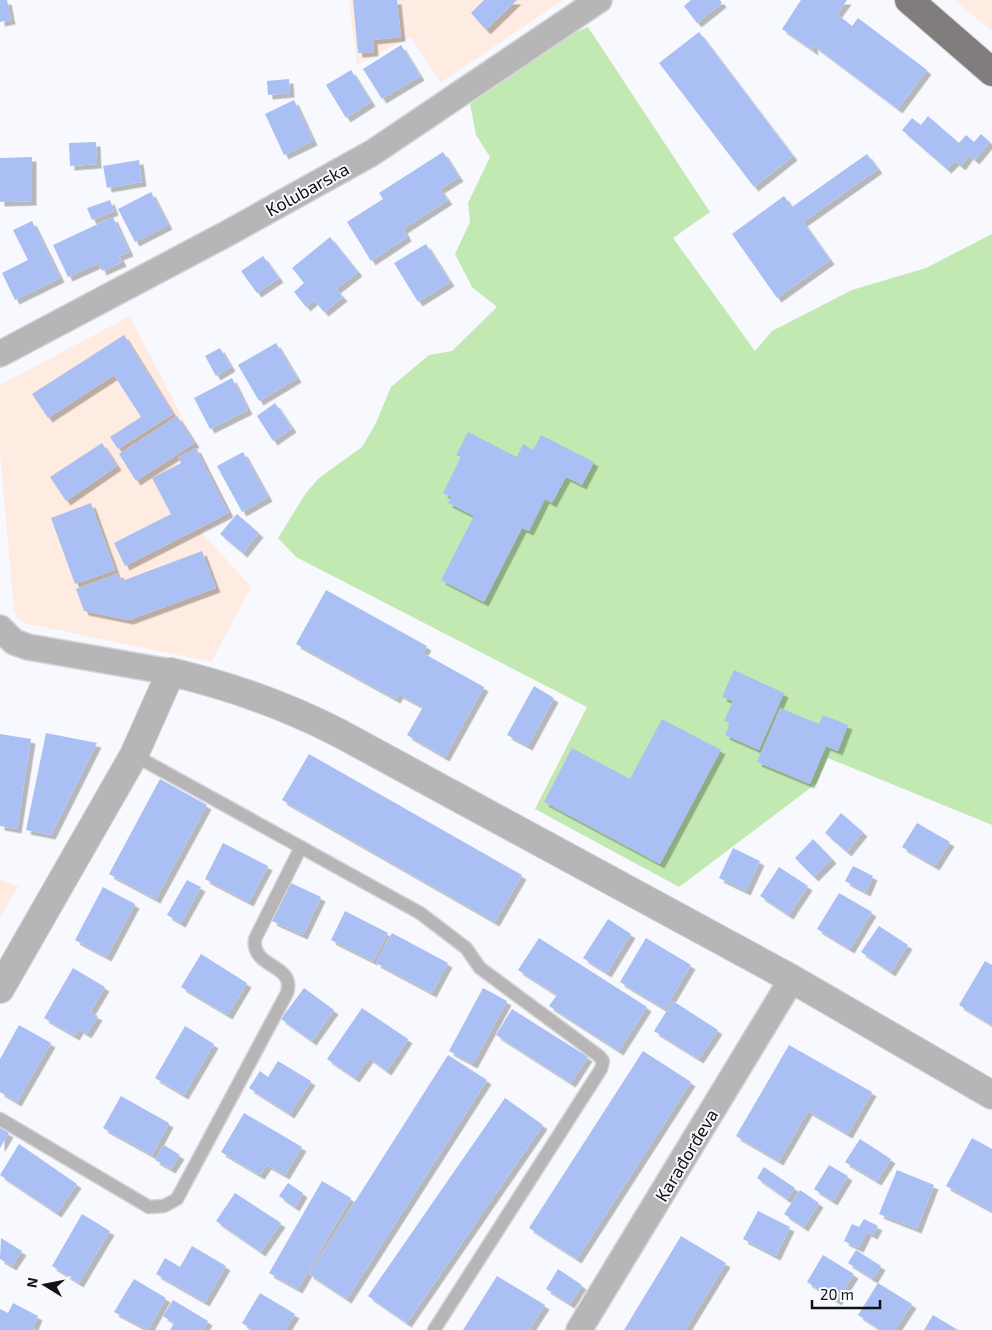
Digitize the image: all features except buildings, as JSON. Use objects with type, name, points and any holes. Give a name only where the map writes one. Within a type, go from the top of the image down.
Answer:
[{"type":"main road","points":[[909,0],[992,72]]},
{"type":"street","name":"Kolubarska","points":[[0,354],[228,233],[372,152],[599,0]]},
{"type":"street","points":[[2,636],[28,647],[171,672],[242,691],[303,714],[792,979],[992,1095]]},
{"type":"street","points":[[0,989],[134,754],[171,672]]},
{"type":"street","name":"Karađorđeva","points":[[578,1330],[792,979]]},
{"type":"lane","points":[[134,754],[420,913],[466,948],[480,968],[599,1056],[603,1061],[601,1069],[434,1330]]},
{"type":"lane","points":[[0,1119],[149,1207],[164,1206],[177,1199],[287,993],[289,987],[287,979],[280,970],[258,956],[253,948],[255,939],[301,847]]},
{"type":"shaded area","points":[[349,0],[563,0],[440,83],[411,37],[357,65]]},
{"type":"shaded area","points":[[954,0],[992,0],[992,31]]},
{"type":"shaded area","points":[[130,316],[232,514],[201,532],[251,587],[211,662],[25,623],[17,618],[14,610],[0,451],[0,385]]},
{"type":"shaded area","points":[[0,880],[19,886],[0,918]]},
{"type":"green space","points":[[588,27],[710,212],[673,238],[755,351],[772,331],[852,290],[926,268],[992,234],[992,825],[828,758],[817,783],[679,887],[535,809],[587,707],[296,557],[278,538],[306,493],[319,478],[362,447],[375,425],[391,387],[429,355],[452,351],[497,307],[472,287],[455,254],[470,222],[468,203],[490,157],[476,135],[470,104],[571,34]]}]
